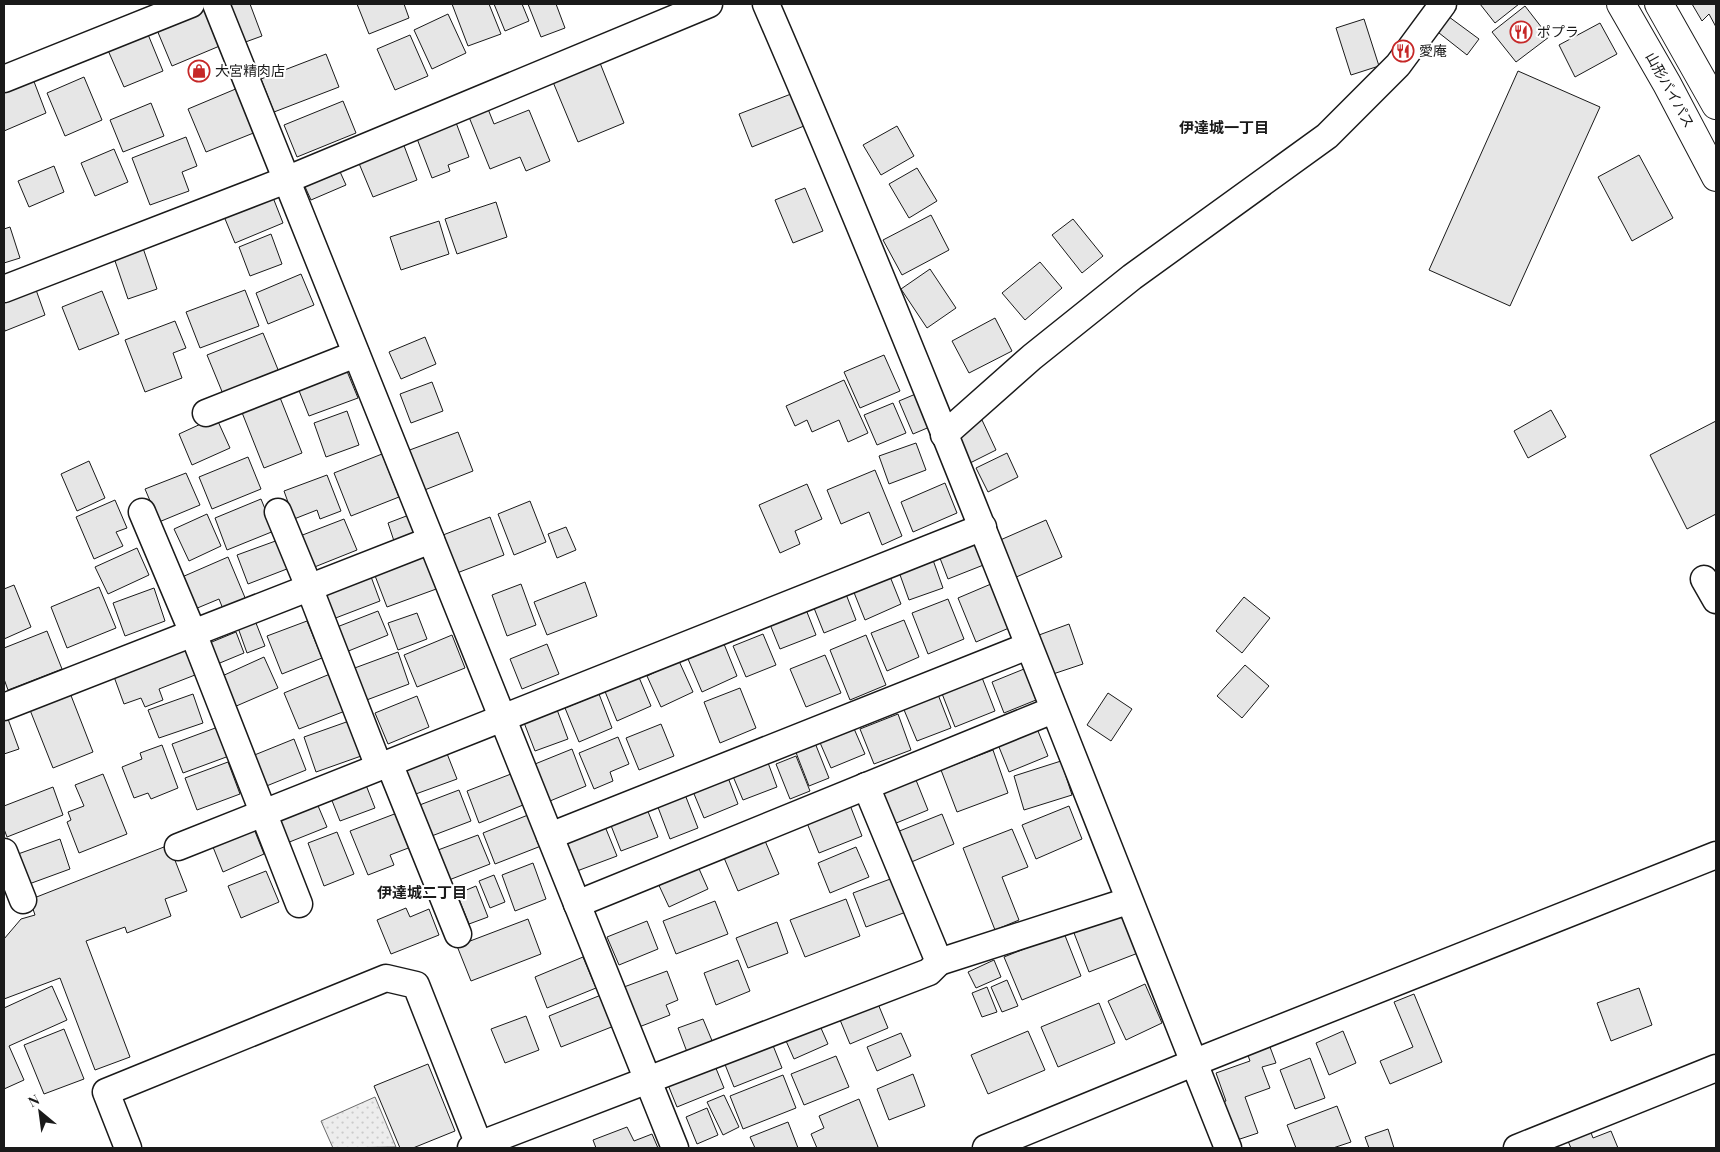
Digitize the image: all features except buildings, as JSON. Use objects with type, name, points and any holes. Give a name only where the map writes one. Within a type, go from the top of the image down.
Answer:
[{"type":"highway","name":"山形バイパス","points":[[1622,4],[1716,177]]},
{"type":"highway","points":[[1659,4],[1716,105]]},
{"type":"street","points":[[4,79],[191,4]]},
{"type":"street","points":[[216,4],[675,1148]]},
{"type":"street","points":[[4,289],[286,180],[709,4]]},
{"type":"street","points":[[766,4],[836,166],[944,435],[983,526],[1128,901],[1228,1148]]},
{"type":"street","points":[[944,435],[1032,357],[1132,277],[1327,136],[1398,65],[1443,4]]},
{"type":"street","points":[[206,413],[356,354]]},
{"type":"street","points":[[142,512],[193,633],[299,904]]},
{"type":"street","points":[[278,512],[384,765],[458,934]]},
{"type":"street","points":[[178,847],[983,526]]},
{"type":"street","points":[[4,707],[431,540]]},
{"type":"street","points":[[550,836],[1028,646]]},
{"type":"street","points":[[577,904],[1053,710]]},
{"type":"street","points":[[866,786],[939,962]]},
{"type":"street","points":[[4,852],[23,900]]},
{"type":"street","points":[[986,1148],[1193,1063],[1716,855]]},
{"type":"street","points":[[128,1148],[106,1092],[386,978],[416,986],[475,1147],[929,972],[939,962],[1128,901]]},
{"type":"street","points":[[1517,1148],[1716,1068]]},
{"type":"shaded area","points":[[375,1097],[396,1147],[333,1148],[321,1121]]},
{"type":"place","name":"ポプラ","points":[[1521,32]]},
{"type":"place","name":"愛庵","points":[[1403,51]]},
{"type":"place","name":"大宮精肉店","points":[[199,71]]},
{"type":"district","name":"伊達城一丁目","points":[[1224,128]]},
{"type":"district","name":"伊達城二丁目","points":[[422,893]]}]
